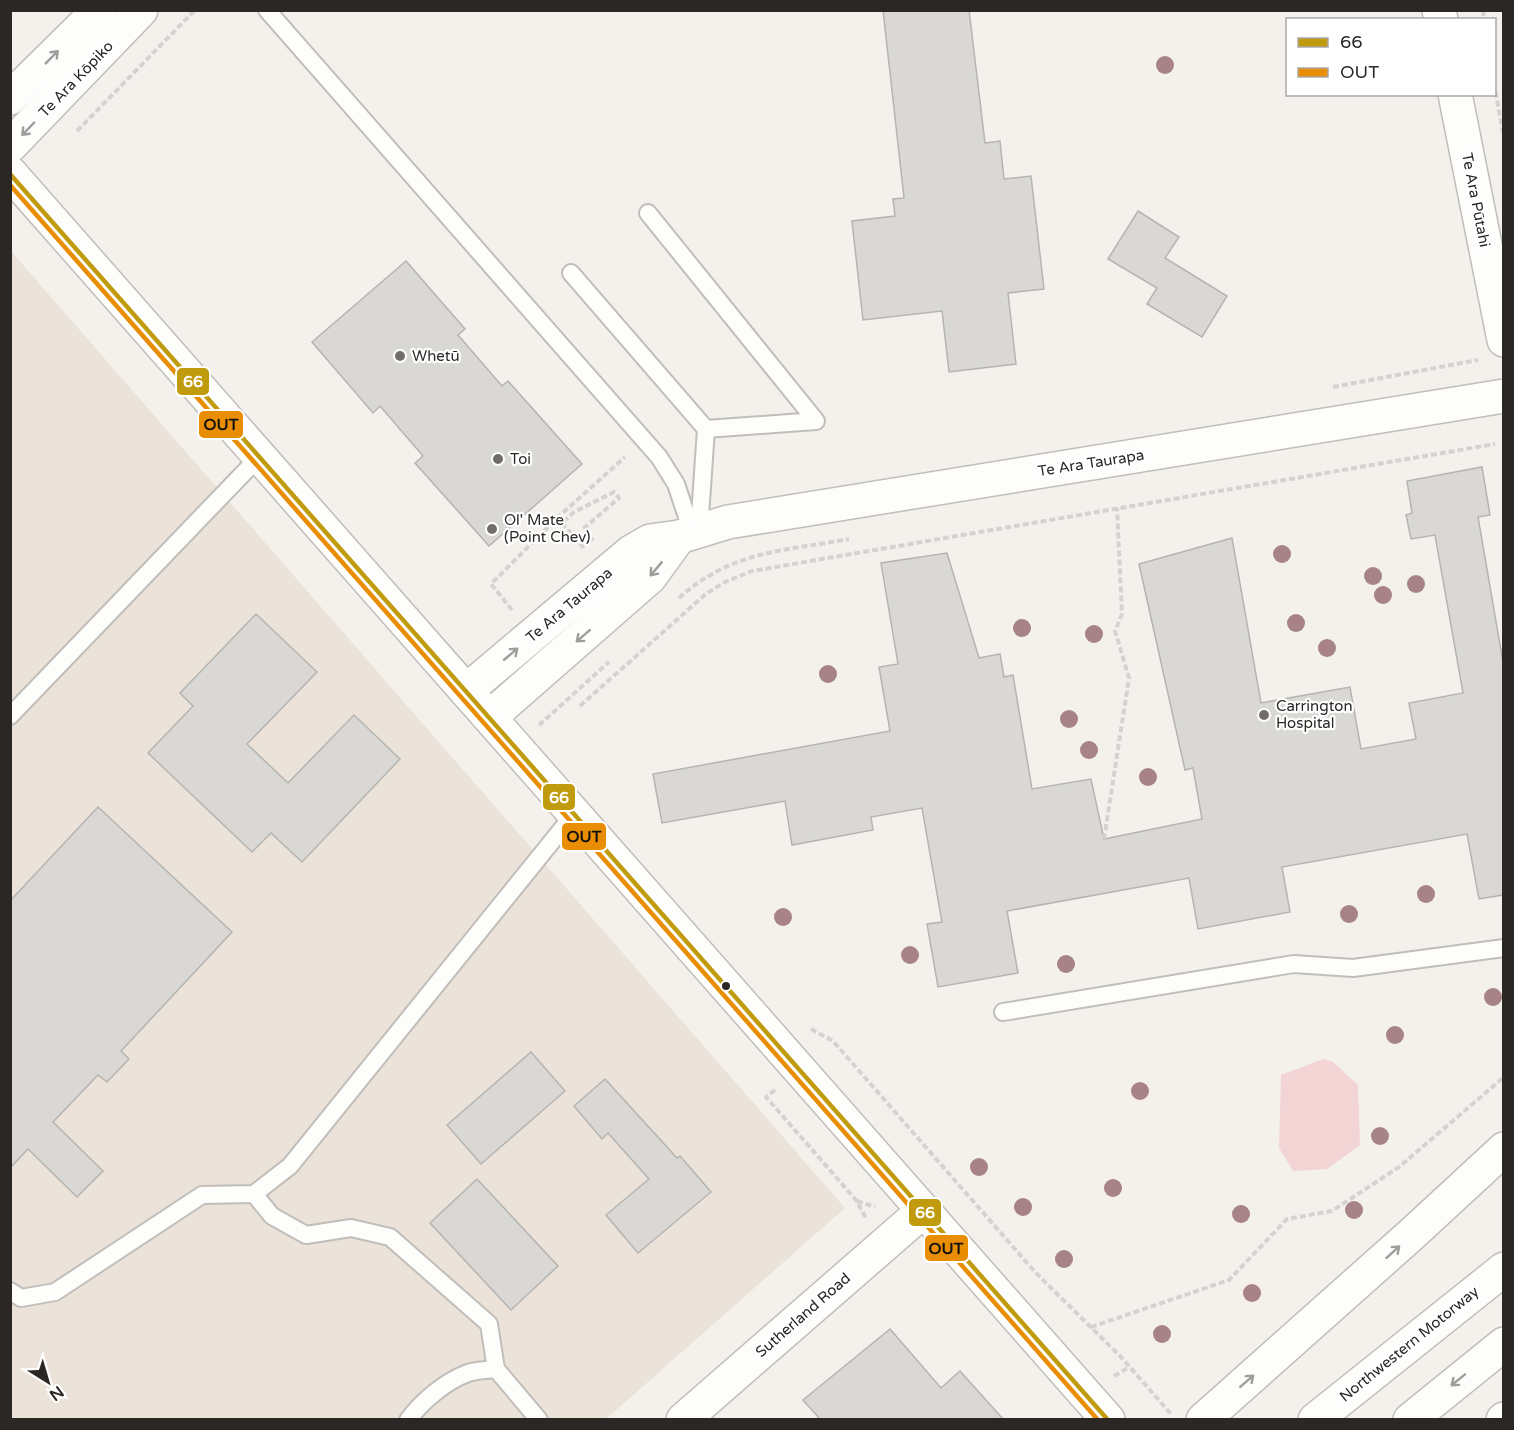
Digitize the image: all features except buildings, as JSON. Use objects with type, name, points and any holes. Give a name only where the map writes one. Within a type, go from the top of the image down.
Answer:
[{"type":"main road","points":[[10,98],[99,10]]},
{"type":"main road","name":"Te Ara Kōpiko","points":[[10,146],[141,10]]},
{"type":"main road","name":"Te Ara Pūtahi","points":[[1455,96],[1503,340]]},
{"type":"main road","points":[[10,173],[1108,1419]]},
{"type":"main road","name":"Te Ara Taurapa","points":[[466,691],[631,552],[650,541],[690,534],[728,522],[1503,396]]},
{"type":"main road","name":"Te Ara Taurapa","points":[[490,717],[650,577],[690,534]]},
{"type":"main road","points":[[1187,1417],[1403,1242],[1503,1149]]},
{"type":"main road","name":"Sutherland Road","points":[[683,1419],[923,1211]]},
{"type":"main road","points":[[1452,1311],[1503,1255]]},
{"type":"main road","name":"Northwestern Motorway","points":[[1315,1419],[1503,1269]]},
{"type":"main road","points":[[1410,1419],[1503,1344]]},
{"type":"lane","points":[[267,10],[659,457],[676,484],[690,534]]},
{"type":"lane","points":[[648,213],[816,421],[706,429]]},
{"type":"lane","points":[[571,273],[706,429],[690,534]]},
{"type":"lane","points":[[10,716],[260,457]]},
{"type":"lane","points":[[10,1291],[21,1298],[55,1292],[202,1195],[254,1194],[290,1166],[574,814]]},
{"type":"lane","points":[[1003,1012],[1294,964],[1353,968],[1503,948]]},
{"type":"lane","points":[[254,1194],[272,1216],[306,1235],[351,1228],[390,1237],[489,1324],[496,1369],[539,1419]]},
{"type":"lane","points":[[408,1419],[416,1409],[441,1388],[468,1373],[496,1369]]},
{"type":"path","points":[[77,131],[195,10]]},
{"type":"path","points":[[1496,95],[1503,139]]},
{"type":"path","points":[[580,706],[707,593],[744,573],[1495,444]]},
{"type":"path","points":[[512,610],[491,584],[557,518],[632,450]]},
{"type":"path","points":[[562,523],[574,512],[614,492],[619,498],[583,529],[596,543]]},
{"type":"path","points":[[1104,839],[1129,678],[1115,631],[1122,614],[1117,508]]},
{"type":"path","points":[[557,518],[578,540]]},
{"type":"path","points":[[674,602],[699,579],[740,560],[853,538]]},
{"type":"path","points":[[544,721],[614,657]]},
{"type":"path","points":[[833,1041],[1035,1272],[1090,1327],[1187,1417]]},
{"type":"path","points":[[1090,1327],[1229,1280],[1287,1219],[1332,1211],[1399,1167],[1503,1077]]},
{"type":"path","points":[[776,1089],[766,1097],[856,1200],[863,1213]]},
{"type":"path","points":[[856,1200],[872,1207],[883,1205]]},
{"type":"shaded area","points":[[10,250],[845,1208],[606,1419],[11,1419]]},
{"type":"shaded area","points":[[1323,1059],[1333,1062],[1358,1085],[1360,1145],[1327,1169],[1293,1171],[1279,1148],[1281,1075]]},
{"type":"transit line","name":"66","points":[[10,174],[1108,1420]]},
{"type":"transit line","name":"OUT","points":[[10,185],[1098,1420]]},
{"type":"place","name":"Whetū","points":[[400,356]]},
{"type":"place","name":"Toi","points":[[498,459]]},
{"type":"place","name":"Ol' Mate (Point Chev)","points":[[492,529]]},
{"type":"place","name":"Carrington Hospital","points":[[1264,715]]}]
